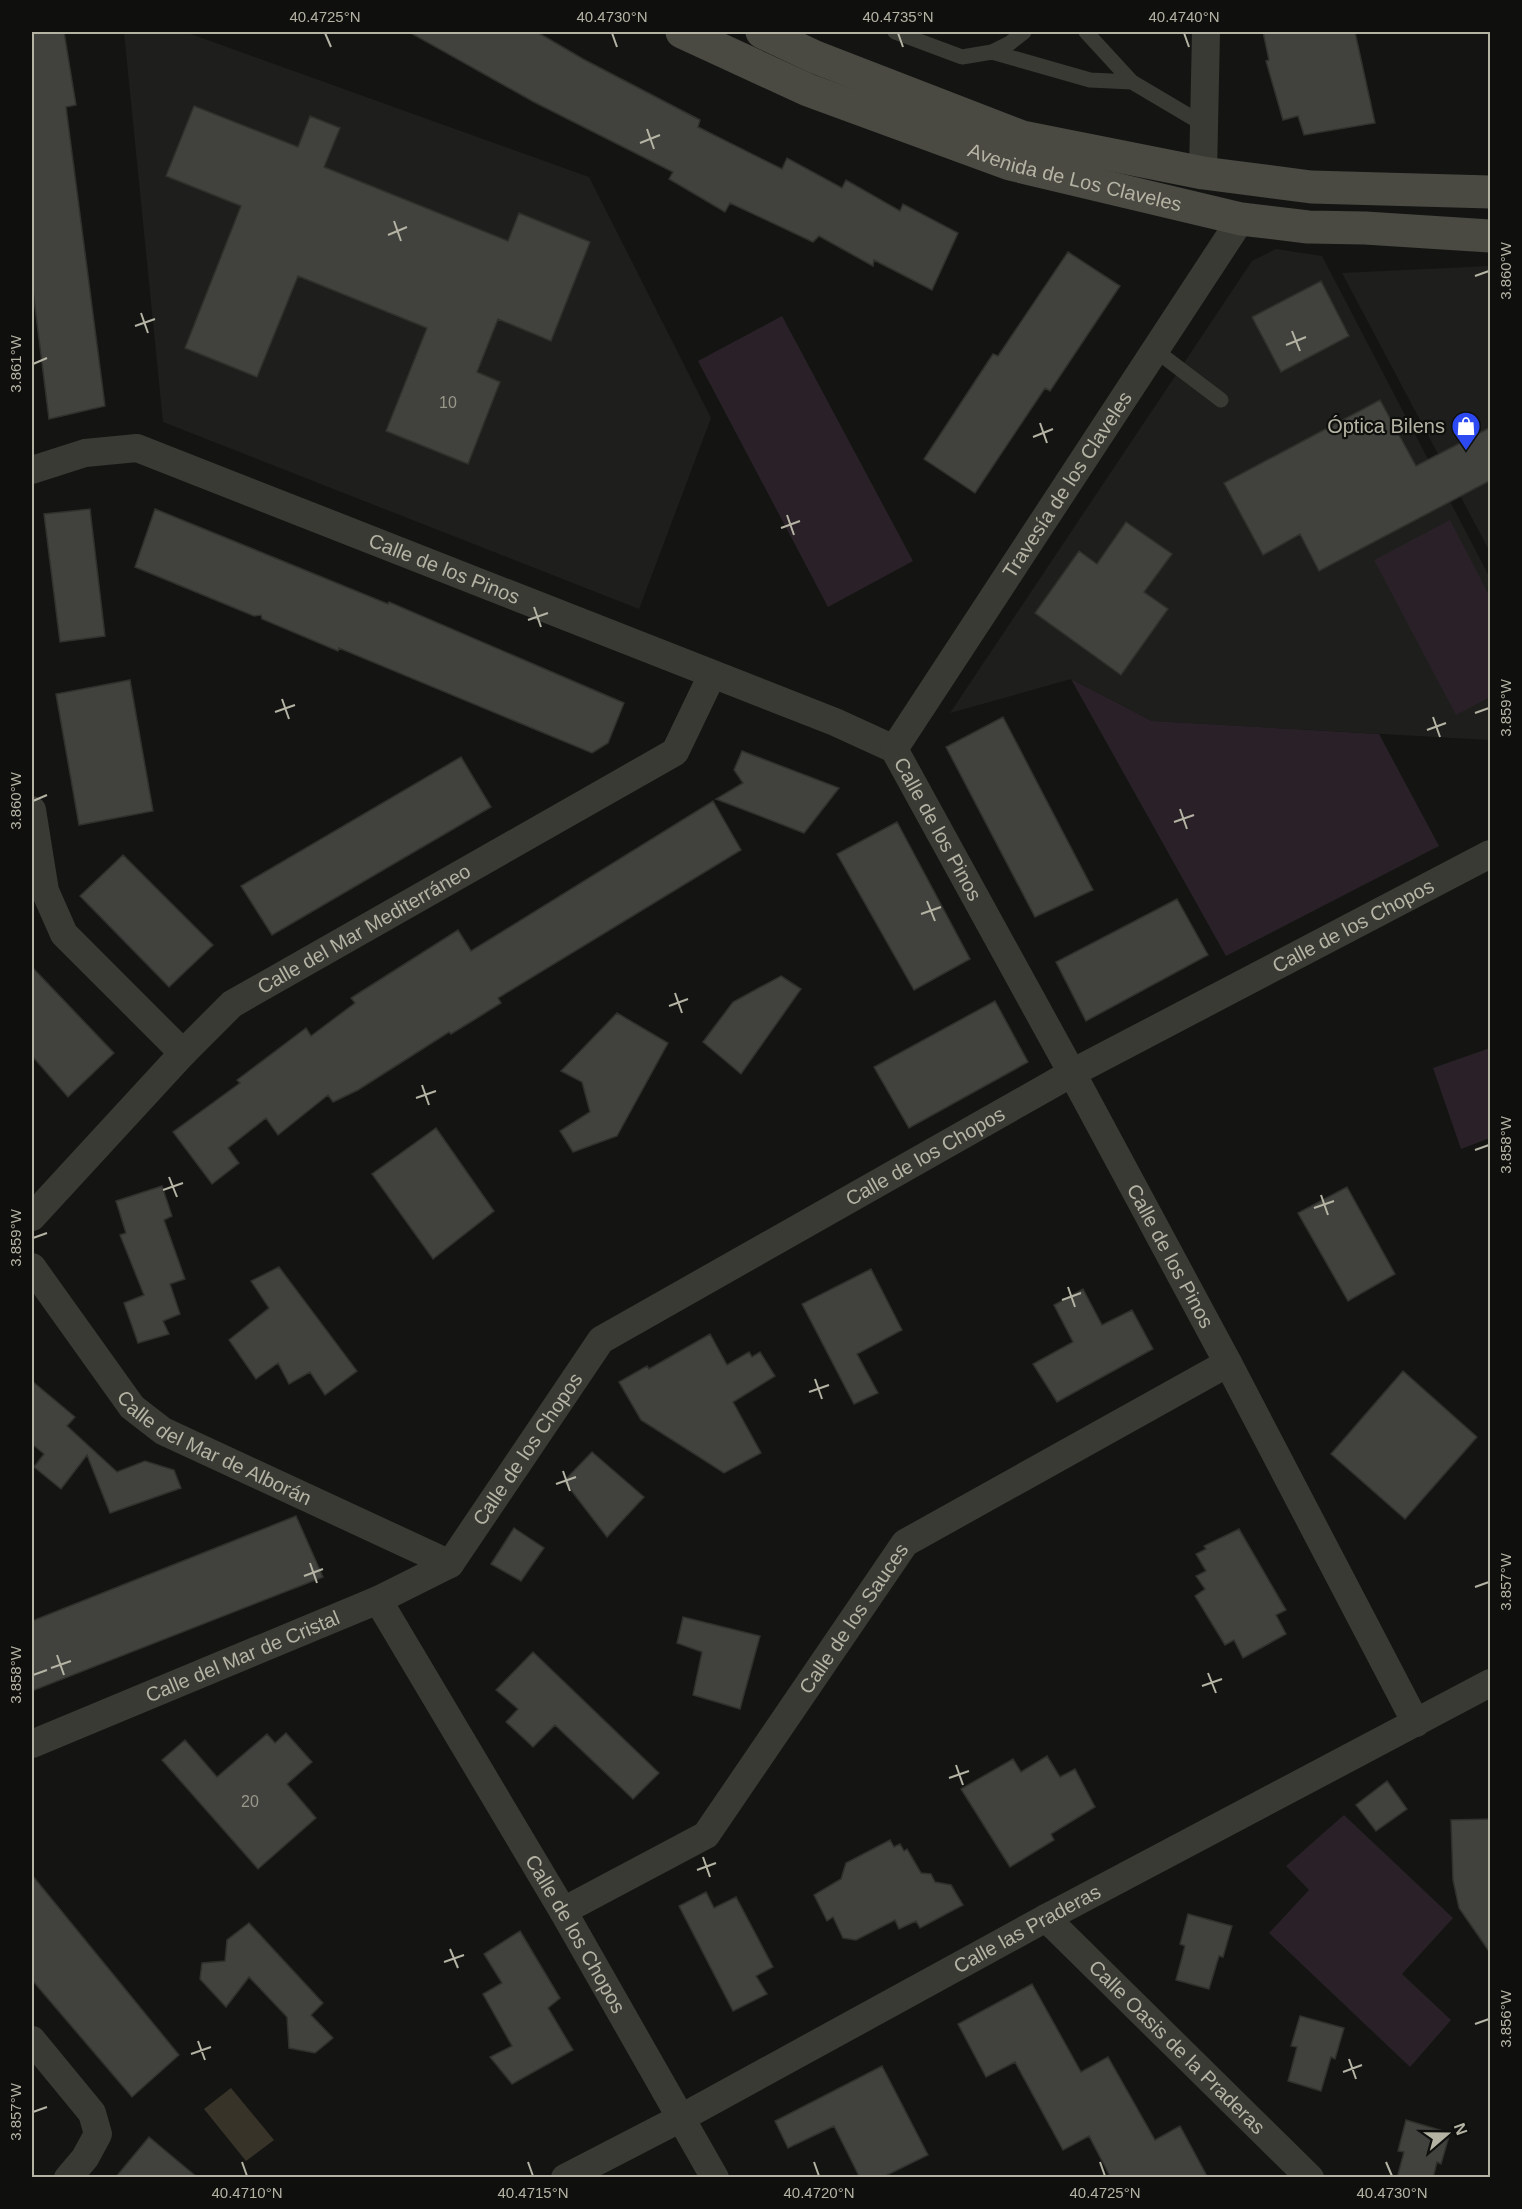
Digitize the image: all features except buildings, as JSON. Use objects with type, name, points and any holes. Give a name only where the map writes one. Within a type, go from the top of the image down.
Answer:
[{"type":"street","name":"Avenida de Los Claveles","points":[[682,32],[808,90],[1010,164],[1240,219],[1308,227],[1365,228],[1491,236]]},
{"type":"street","name":"Avenida de Los Claveles","points":[[762,32],[815,57],[1022,137],[1203,172],[1311,187],[1491,192]]},
{"type":"street","points":[[1203,172],[1206,32]]},
{"type":"street","name":"Travesía de los Claveles","points":[[894,749],[1240,219]]},
{"type":"street","name":"Calle de los Pinos","points":[[32,470],[85,453],[137,448],[835,722],[894,749],[1228,1363],[1416,1723]]},
{"type":"street","name":"Calle del Mar Mediterráneo","points":[[32,1217],[183,1053],[232,1004],[675,752],[712,675]]},
{"type":"street","points":[[32,810],[45,891],[64,934],[183,1053]]},
{"type":"street","name":"Calle de los Chopos","points":[[450,1564],[601,1340],[1072,1073],[1491,854]]},
{"type":"street","name":"Calle del Mar de Alborán","points":[[32,1267],[132,1407],[163,1431],[450,1564]]},
{"type":"street","name":"Calle de los Sauces","points":[[563,1911],[706,1835],[905,1543],[1228,1363]]},
{"type":"street","name":"Calle del Mar de Cristal","points":[[32,1744],[378,1600],[450,1564]]},
{"type":"street","name":"Calle de los Chopos","points":[[378,1600],[563,1911],[716,2178]]},
{"type":"street","name":"Calle las Praderas","points":[[565,2178],[681,2118],[1046,1918],[1491,1683]]},
{"type":"street","name":"Calle Oasis de la Praderas","points":[[1046,1918],[1310,2178]]},
{"type":"street","points":[[32,2040],[92,2113],[98,2134],[85,2158],[68,2178]]},
{"type":"lane","points":[[895,32],[962,57],[992,52],[1010,43],[1024,32]]},
{"type":"lane","points":[[1086,32],[1132,82],[1203,124]]},
{"type":"lane","points":[[992,52],[1090,80],[1132,82]]},
{"type":"lane","points":[[1155,350],[1221,400]]},
{"type":"shaded area","points":[[124,32],[185,32],[589,177],[711,418],[639,609],[163,422]]},
{"type":"shaded area","points":[[1276,249],[1322,256],[1490,578],[1490,740],[1152,721],[1071,679],[950,713],[1252,261]]},
{"type":"shaded area","points":[[1490,266],[1490,552],[1342,273]]},
{"type":"shaded area","points":[[782,316],[913,561],[828,607],[698,361]]},
{"type":"shaded area","points":[[1450,520],[1490,597],[1490,697],[1456,715],[1374,560]]},
{"type":"shaded area","points":[[1071,679],[1152,721],[1379,734],[1439,846],[1226,956]]},
{"type":"shaded area","points":[[1490,1048],[1490,1138],[1461,1149],[1433,1068]]},
{"type":"shaded area","points":[[1344,1815],[1453,1918],[1402,1974],[1451,2020],[1410,2067],[1269,1933],[1309,1890],[1286,1866]]},
{"type":"shaded area","points":[[231,2088],[274,2140],[246,2161],[204,2109]]},
{"type":"place","name":"Óptica Bilens","points":[[1466,452]]}]
